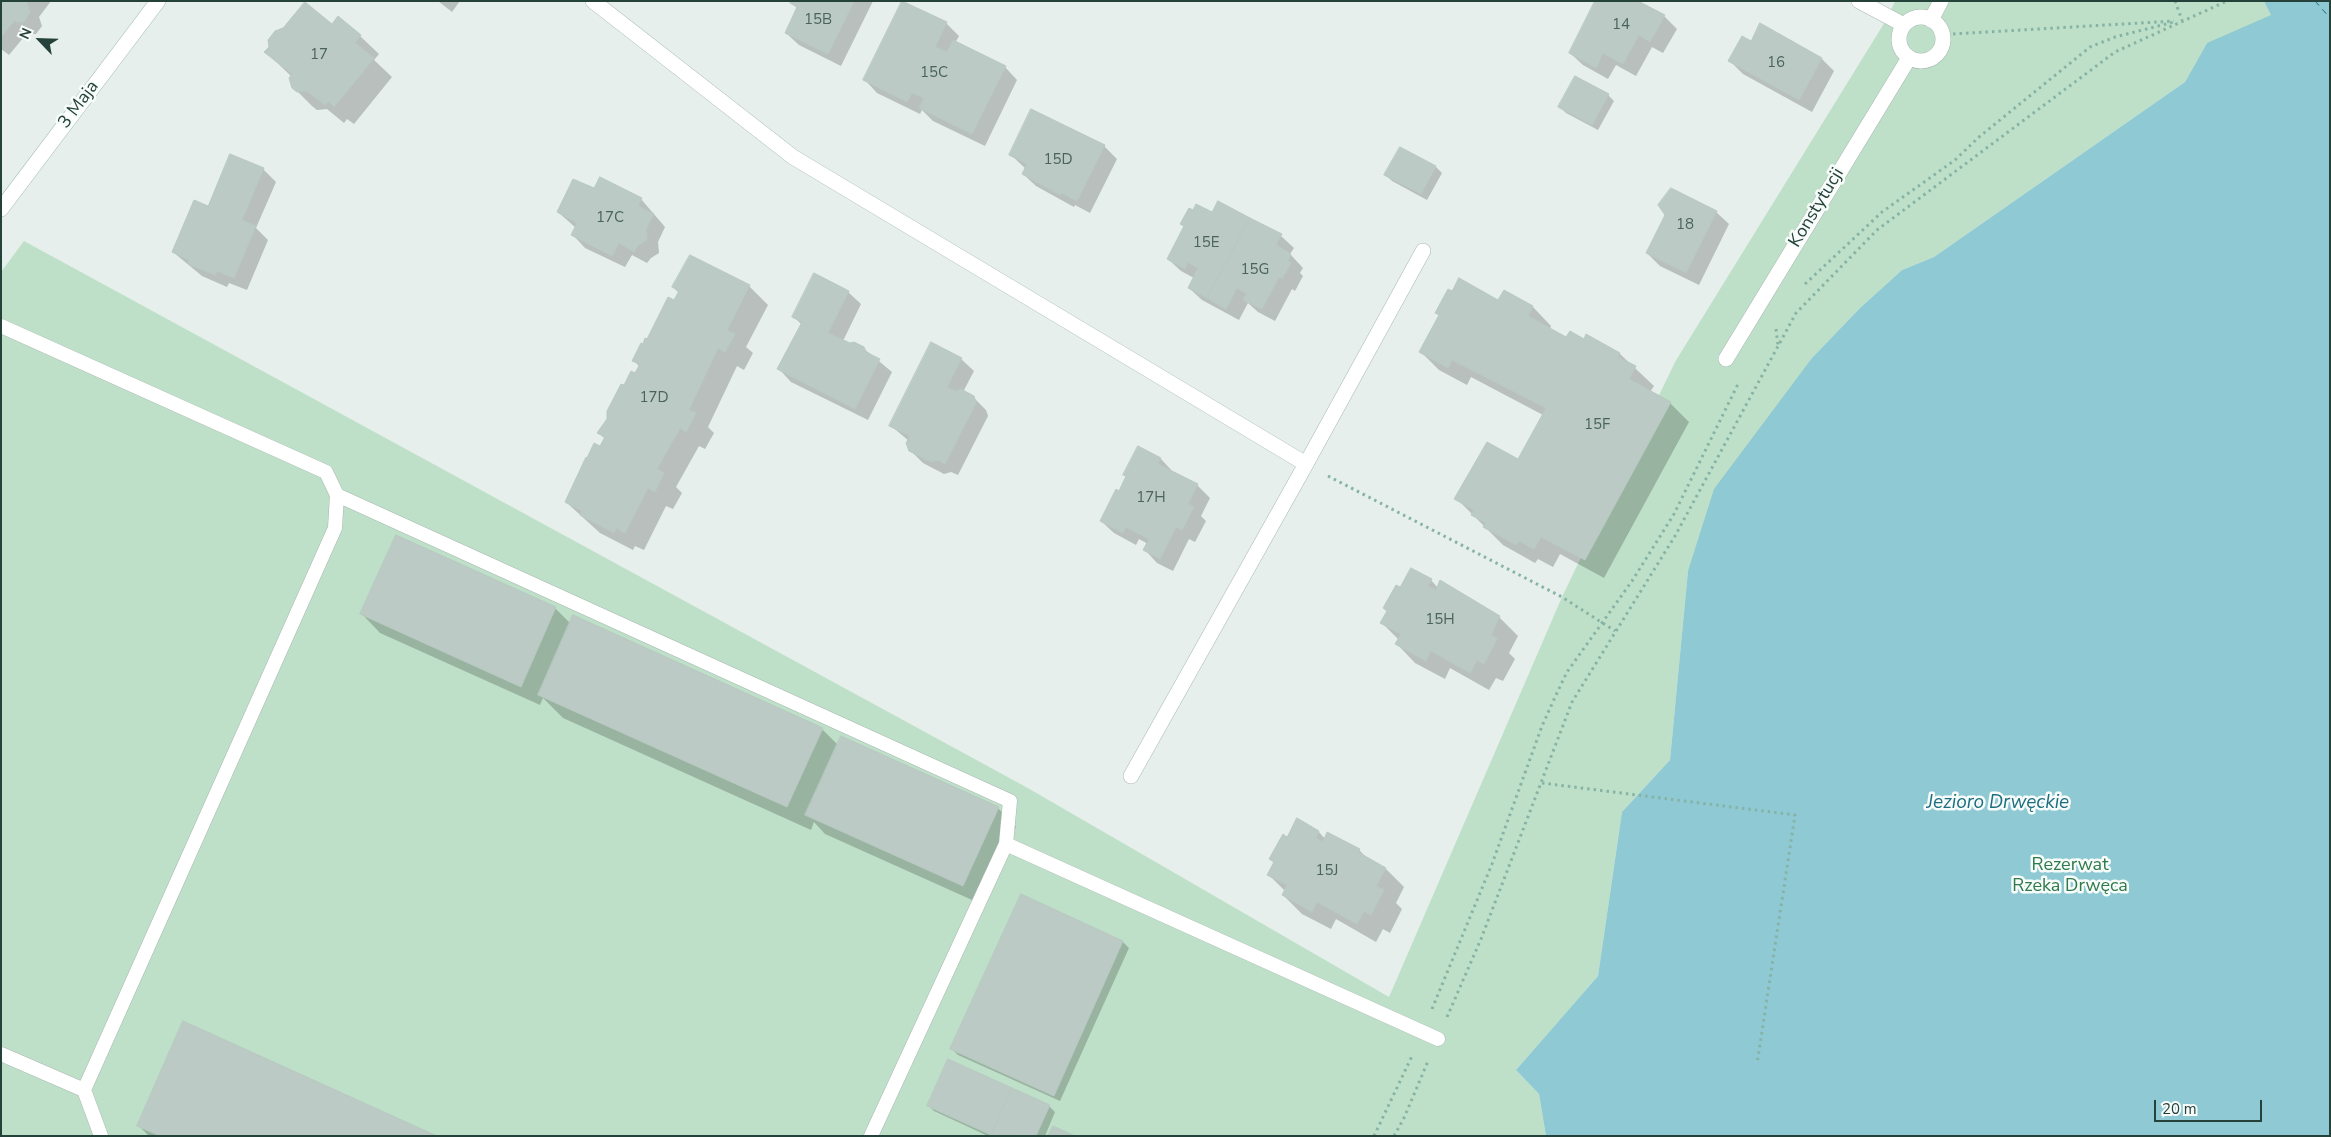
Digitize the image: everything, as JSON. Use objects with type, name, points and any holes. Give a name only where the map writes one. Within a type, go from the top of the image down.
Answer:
[{"type":"street","name":"3 Maja","points":[[1,209],[158,1]]},
{"type":"street","points":[[592,1],[793,157],[1306,464]]},
{"type":"street","points":[[1859,1],[1904,25]]},
{"type":"street","points":[[1931,20],[1941,1]]},
{"type":"street","points":[[1916,59],[1900,46],[1900,31],[1904,25],[1916,18],[1931,20],[1936,24],[1941,42]]},
{"type":"street","name":"Konstytucji","points":[[1726,359],[1916,59],[1929,59],[1941,42]]},
{"type":"street","points":[[1131,776],[1423,251]]},
{"type":"lane","points":[[1,326],[326,472],[337,495],[335,528],[84,1090],[101,1136]]},
{"type":"lane","points":[[337,495],[1010,801],[1006,844],[871,1136]]},
{"type":"lane","points":[[1006,844],[1438,1039]]},
{"type":"lane","points":[[1,1054],[84,1090]]},
{"type":"path","points":[[2175,1],[2182,20]]},
{"type":"path","points":[[1394,1136],[1404,1118],[1481,939],[1572,702],[1675,536],[1796,313],[1877,230],[2115,52],[2227,1]]},
{"type":"path","points":[[1916,59],[1941,42],[2182,20]]},
{"type":"path","points":[[1803,285],[1882,212],[1955,160],[1979,137],[2090,47],[2114,37],[2182,20]]},
{"type":"path","points":[[1374,1136],[1422,1032],[1492,864],[1542,726],[1567,672],[1632,581],[1674,514],[1740,380]]},
{"type":"path","points":[[1306,464],[1562,597],[1615,631]]},
{"type":"path","points":[[1542,783],[1795,815],[1757,1064]]},
{"type":"green space","points":[[1895,1],[2330,1],[2330,1136],[2207,43],[2185,82],[1934,257],[1902,270],[1860,308],[1812,358],[1688,571],[1670,760],[1622,812],[1598,976],[1516,1070],[1539,1094],[1546,1136],[1,1136],[1,272],[24,241],[1026,787],[1389,997],[1562,597],[1675,362],[1888,17]]},
{"type":"water","name":"Jezioro Drwęckie","points":[[2264,1],[2330,1],[2330,1136],[1546,1136],[1539,1094],[1516,1070],[1598,976],[1622,812],[1670,760],[1688,571],[1714,489],[1812,358],[1860,308],[1902,270],[1934,257],[2185,82],[2207,43],[2271,15]]},
{"type":"building","points":[[1,1],[29,1],[27,3],[30,12],[24,22],[16,22],[15,20],[1,37]]},
{"type":"building","points":[[791,1],[854,1],[828,54],[785,33],[797,7],[790,3]]},
{"type":"building","points":[[902,1],[947,22],[935,47],[947,52],[953,40],[1006,66],[972,134],[919,108],[924,98],[912,93],[907,102],[863,80]]},
{"type":"building","points":[[1595,1],[1638,1],[1665,15],[1650,42],[1639,35],[1623,64],[1603,53],[1596,68],[1569,53]]},
{"type":"building","points":[[305,2],[332,24],[338,16],[361,35],[355,43],[374,58],[334,107],[328,101],[325,105],[307,91],[297,92],[292,88],[289,78],[292,74],[264,52],[269,47],[268,40],[275,31],[283,28]]},
{"type":"building","points":[[1760,23],[1822,58],[1799,100],[1728,61],[1742,36],[1751,41]]},
{"type":"building","points":[[1575,76],[1609,94],[1592,125],[1558,107]]},
{"type":"building","points":[[1031,109],[1105,145],[1077,201],[1062,193],[1060,195],[1022,174],[1027,164],[1009,155]]},
{"type":"building","points":[[1400,147],[1436,166],[1421,194],[1384,175]]},
{"type":"building","points":[[230,154],[264,168],[242,220],[256,226],[234,278],[217,271],[215,275],[188,264],[189,260],[172,252],[194,200],[208,206]]},
{"type":"building","points":[[600,177],[642,198],[638,206],[654,214],[646,229],[647,240],[638,245],[634,252],[619,243],[612,256],[571,235],[577,223],[557,212],[573,179],[594,188]]},
{"type":"building","points":[[1671,188],[1717,211],[1686,273],[1646,253],[1665,215],[1658,205]]},
{"type":"building","points":[[1218,201],[1250,218],[1207,298],[1188,288],[1198,268],[1188,262],[1185,269],[1167,259],[1184,226],[1180,224],[1189,208],[1193,210],[1196,204],[1212,212]]},
{"type":"building","points":[[1250,218],[1282,234],[1276,245],[1291,254],[1288,261],[1291,263],[1282,279],[1279,277],[1262,309],[1243,300],[1247,294],[1237,288],[1226,309],[1207,298]]},
{"type":"building","points":[[690,255],[750,285],[727,330],[735,334],[725,352],[718,348],[689,410],[696,413],[686,432],[680,428],[657,469],[664,473],[655,492],[648,488],[625,533],[616,528],[614,533],[580,515],[582,511],[565,502],[594,443],[600,446],[605,437],[597,433],[607,419],[607,411],[621,384],[624,385],[631,371],[635,373],[640,364],[632,361],[641,343],[643,344],[645,338],[647,339],[668,297],[674,300],[679,291],[672,287]]},
{"type":"building","points":[[814,273],[849,291],[828,333],[864,347],[866,352],[880,359],[855,409],[777,369],[802,322],[792,317]]},
{"type":"building","points":[[1459,278],[1498,300],[1504,290],[1533,306],[1528,316],[1566,337],[1570,331],[1584,339],[1586,334],[1620,353],[1618,357],[1636,366],[1629,379],[1671,402],[1585,560],[1541,537],[1534,549],[1519,541],[1516,545],[1483,527],[1486,523],[1471,515],[1474,510],[1454,499],[1487,442],[1518,459],[1546,408],[1452,360],[1448,368],[1419,352],[1439,315],[1435,313],[1448,289],[1452,291]]},
{"type":"building","points":[[931,342],[962,358],[947,387],[955,391],[961,389],[974,396],[976,403],[945,464],[938,460],[931,462],[909,451],[906,443],[910,436],[889,426]]},
{"type":"building","points":[[1138,446],[1161,458],[1158,464],[1198,484],[1188,504],[1194,507],[1182,530],[1176,527],[1160,559],[1143,550],[1149,539],[1126,527],[1123,533],[1100,521],[1116,489],[1119,491],[1126,476],[1123,475]]},
{"type":"building","points":[[396,535],[556,607],[521,687],[360,614]]},
{"type":"building","points":[[1411,568],[1432,579],[1428,586],[1436,590],[1440,580],[1500,616],[1491,635],[1497,639],[1484,664],[1477,660],[1470,673],[1431,651],[1426,661],[1395,644],[1401,634],[1380,623],[1387,611],[1383,608],[1396,585],[1400,587]]},
{"type":"building","points":[[573,615],[823,728],[787,807],[538,695]]},
{"type":"building","points":[[841,736],[999,807],[963,886],[805,815]]},
{"type":"building","points":[[1297,818],[1319,831],[1316,838],[1323,842],[1327,832],[1360,849],[1358,852],[1386,868],[1376,886],[1384,890],[1371,915],[1364,911],[1357,924],[1317,902],[1312,912],[1282,895],[1287,885],[1267,875],[1274,862],[1269,859],[1283,834],[1287,837]]},
{"type":"building","points":[[1021,894],[1123,941],[1054,1096],[950,1049]]},
{"type":"building","points":[[183,1021],[437,1136],[160,1136],[137,1126]]},
{"type":"building","points":[[948,1059],[1012,1088],[991,1135],[927,1106]]},
{"type":"building","points":[[1012,1088],[1050,1105],[1036,1136],[991,1135]]},
{"type":"building","points":[[1053,1126],[1075,1136],[1048,1136]]},
{"type":"ferry route","points":[[2315,1],[2330,18]]},
{"type":"park label","name":"Rezerwat Rzeka Drwęca","points":[[2070,876]]}]
